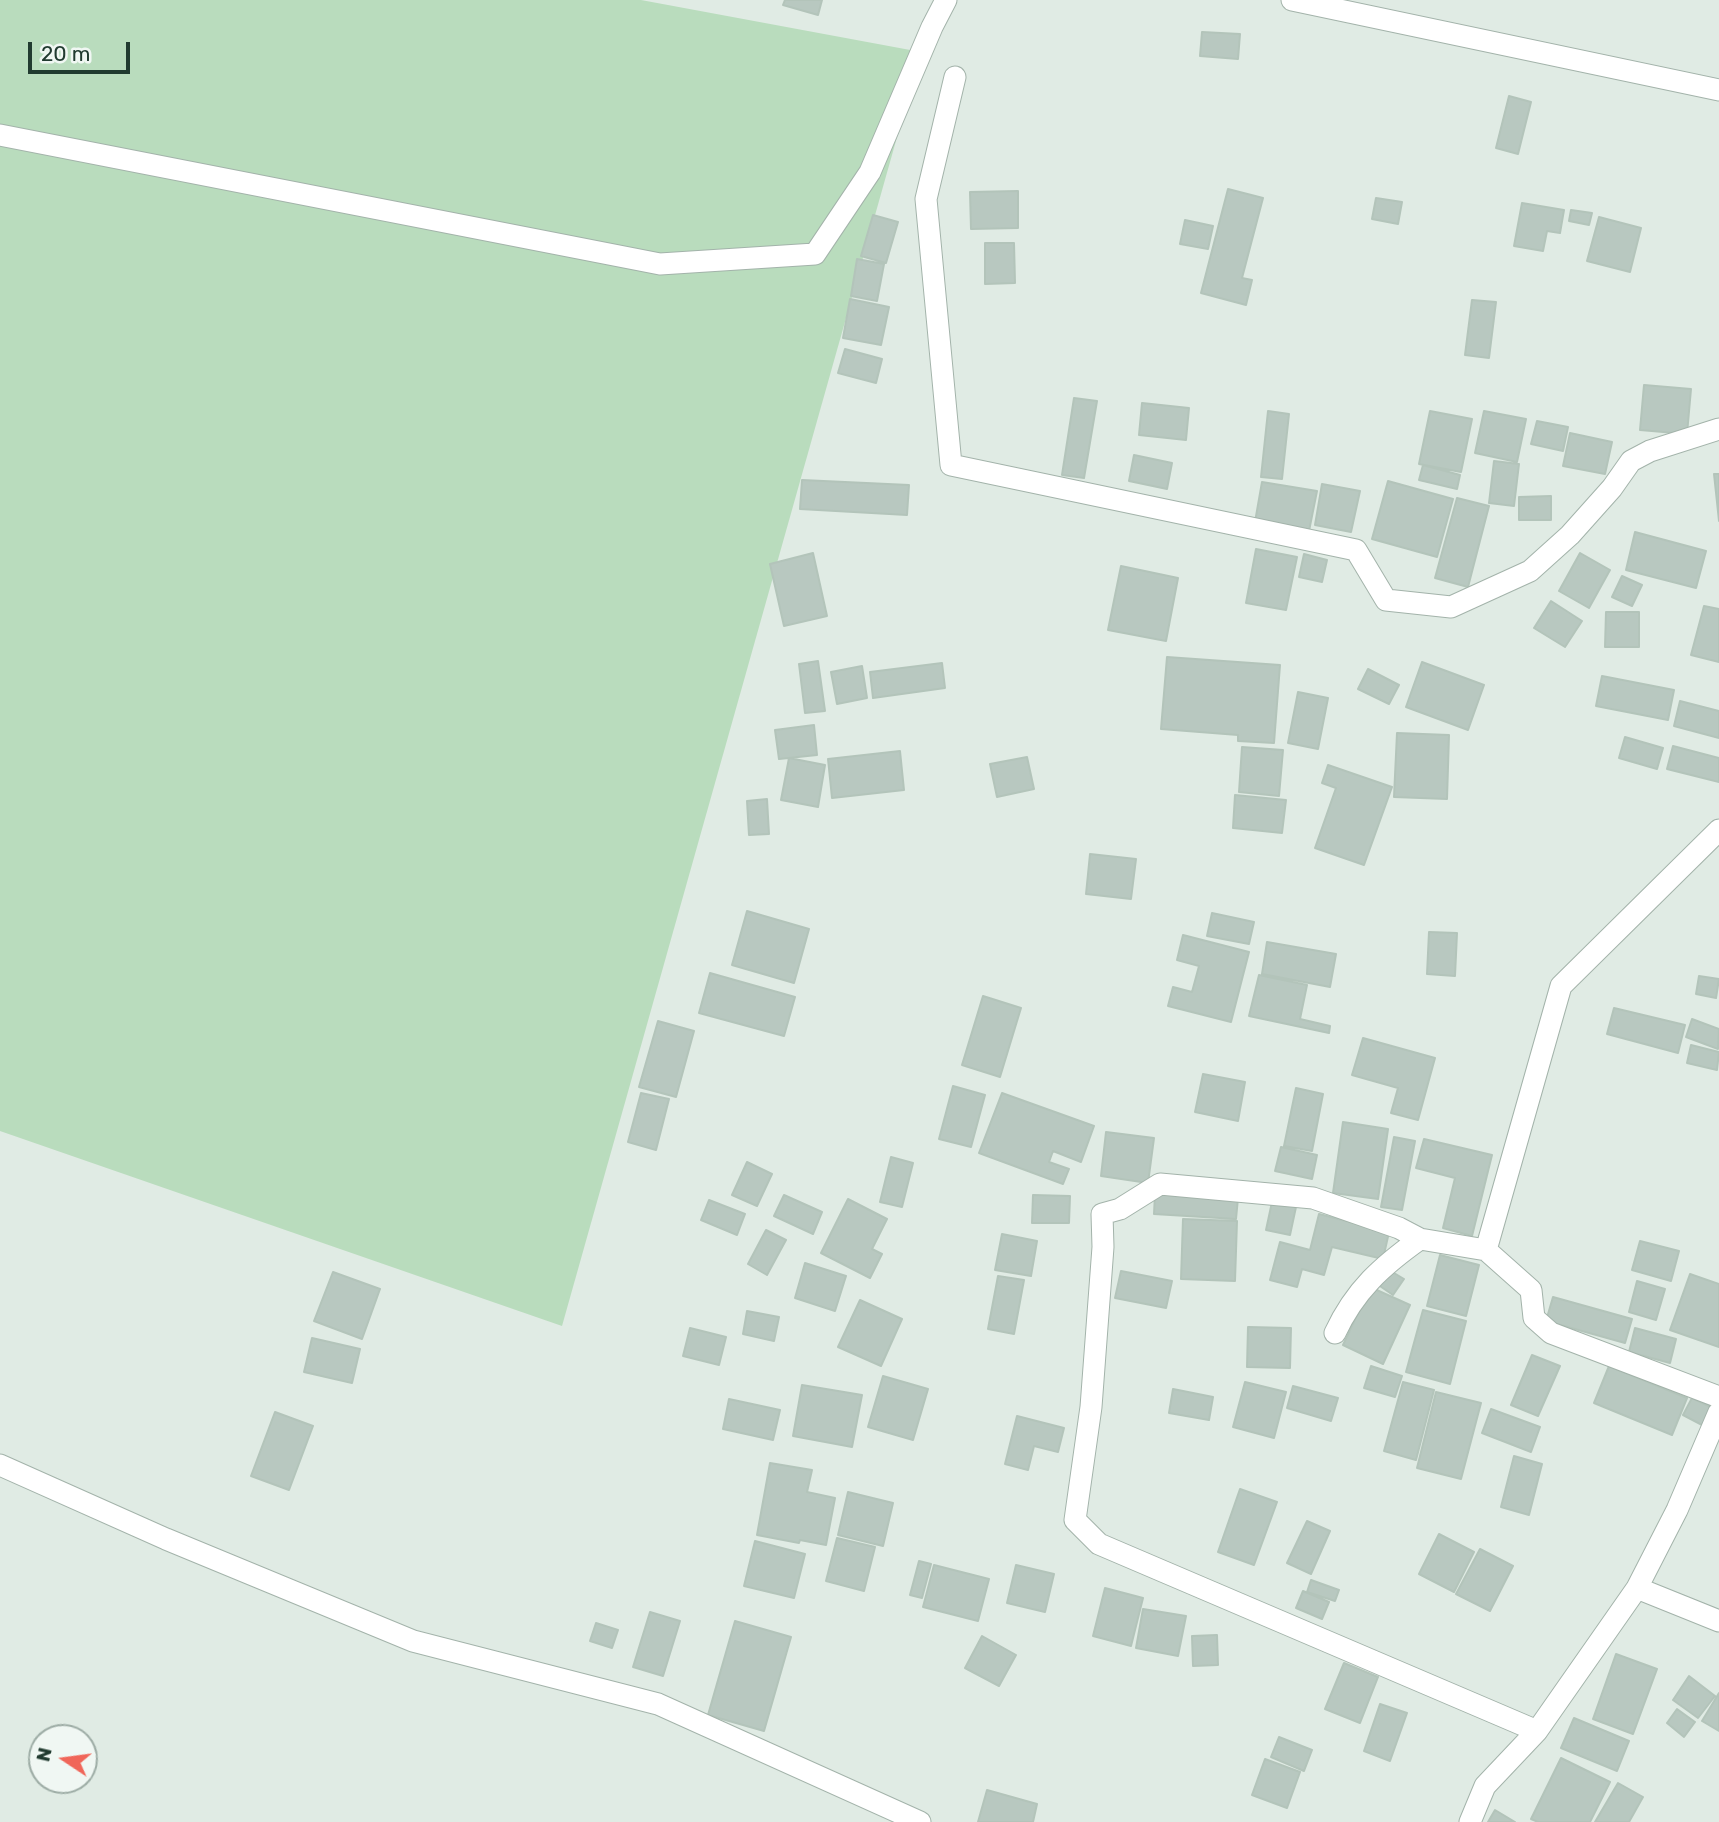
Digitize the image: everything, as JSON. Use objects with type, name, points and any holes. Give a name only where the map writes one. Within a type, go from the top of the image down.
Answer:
[{"type":"street","points":[[0,135],[660,264],[815,254],[870,172],[926,40],[946,0]]},
{"type":"street","points":[[1292,0],[1719,90]]},
{"type":"street","points":[[955,77],[926,199],[951,465],[1356,550],[1386,600],[1451,607],[1531,571],[1570,536],[1612,488],[1631,461],[1650,451],[1719,429]]},
{"type":"street","points":[[1486,1251],[1561,986],[1719,830]]},
{"type":"street","points":[[1537,1731],[1099,1544],[1075,1520],[1091,1407],[1103,1247],[1102,1214],[1120,1209],[1160,1184],[1313,1198],[1399,1228],[1420,1239],[1486,1251],[1531,1290],[1534,1318],[1551,1333],[1719,1397]]},
{"type":"street","points":[[1335,1333],[1345,1311],[1381,1267],[1420,1239]]},
{"type":"street","points":[[1470,1822],[1485,1786],[1537,1731],[1637,1588],[1677,1510],[1719,1412]]},
{"type":"street","points":[[0,1465],[166,1539],[413,1641],[658,1704],[920,1822]]},
{"type":"street","points":[[1637,1588],[1719,1621]]},
{"type":"green space","points":[[0,0],[641,0],[921,52],[562,1326],[0,1131]]},
{"type":"building","points":[[785,0],[822,0],[818,15],[783,5]]},
{"type":"building","points":[[1202,32],[1240,34],[1238,59],[1200,56]]},
{"type":"building","points":[[1509,96],[1531,102],[1518,154],[1496,148]]},
{"type":"building","points":[[1228,189],[1263,198],[1242,278],[1252,280],[1246,305],[1201,293]]},
{"type":"building","points":[[1018,191],[1018,228],[971,229],[970,192]]},
{"type":"building","points":[[1376,198],[1402,202],[1398,224],[1372,219]]},
{"type":"building","points":[[1522,203],[1564,210],[1560,233],[1547,231],[1543,251],[1514,246]]},
{"type":"building","points":[[1571,210],[1592,213],[1589,225],[1569,221]]},
{"type":"building","points":[[873,215],[898,222],[886,263],[861,256]]},
{"type":"building","points":[[1599,217],[1641,228],[1630,272],[1587,261]]},
{"type":"building","points":[[1185,220],[1213,226],[1208,249],[1180,244]]},
{"type":"building","points":[[985,243],[1014,243],[1015,283],[985,284]]},
{"type":"building","points":[[857,259],[884,264],[877,301],[851,296]]},
{"type":"building","points":[[850,299],[889,307],[881,345],[843,338]]},
{"type":"building","points":[[1472,300],[1496,302],[1489,358],[1465,355]]},
{"type":"building","points":[[845,349],[882,359],[876,383],[838,373]]},
{"type":"building","points":[[1644,385],[1691,389],[1687,434],[1640,430]]},
{"type":"building","points":[[1074,398],[1097,401],[1084,478],[1062,475]]},
{"type":"building","points":[[1142,403],[1189,408],[1186,440],[1139,435]]},
{"type":"building","points":[[1268,411],[1289,414],[1282,479],[1261,477]]},
{"type":"building","points":[[1430,411],[1472,419],[1461,472],[1419,464]]},
{"type":"building","points":[[1484,411],[1526,419],[1517,462],[1475,453]]},
{"type":"building","points":[[1537,421],[1568,427],[1563,451],[1531,444]]},
{"type":"building","points":[[1570,433],[1612,442],[1605,474],[1563,466]]},
{"type":"building","points":[[1134,455],[1172,463],[1167,489],[1129,481]]},
{"type":"building","points":[[1494,461],[1519,464],[1514,506],[1489,503]]},
{"type":"building","points":[[1423,465],[1460,475],[1457,489],[1419,480]]},
{"type":"building","points":[[1714,474],[1719,474],[1719,521]]},
{"type":"building","points":[[802,480],[909,485],[907,515],[800,509]]},
{"type":"building","points":[[1388,481],[1453,499],[1437,557],[1372,539]]},
{"type":"building","points":[[1262,482],[1317,491],[1309,531],[1255,522]]},
{"type":"building","points":[[1322,484],[1360,491],[1351,532],[1315,525]]},
{"type":"building","points":[[1551,496],[1551,520],[1519,520],[1519,497]]},
{"type":"building","points":[[1457,498],[1489,506],[1468,587],[1435,578]]},
{"type":"building","points":[[1635,532],[1706,551],[1696,588],[1626,570]]},
{"type":"building","points":[[1256,549],[1297,557],[1286,610],[1246,603]]},
{"type":"building","points":[[813,553],[827,616],[784,626],[770,564]]},
{"type":"building","points":[[1580,553],[1610,570],[1589,608],[1559,591]]},
{"type":"building","points":[[1304,554],[1327,560],[1322,582],[1299,577]]},
{"type":"building","points":[[1121,566],[1178,578],[1166,641],[1108,630]]},
{"type":"building","points":[[1622,576],[1642,585],[1632,606],[1612,597]]},
{"type":"building","points":[[1551,601],[1582,621],[1565,647],[1534,628]]},
{"type":"building","points":[[1704,606],[1719,609],[1719,662],[1691,655]]},
{"type":"building","points":[[1606,612],[1639,612],[1639,647],[1605,647]]},
{"type":"building","points":[[1167,657],[1280,665],[1274,743],[1238,741],[1238,735],[1161,729]]},
{"type":"building","points":[[818,661],[825,711],[805,713],[799,664]]},
{"type":"building","points":[[1422,662],[1484,685],[1468,730],[1406,707]]},
{"type":"building","points":[[942,663],[945,688],[873,698],[870,672]]},
{"type":"building","points":[[862,666],[867,698],[837,704],[831,672]]},
{"type":"building","points":[[1368,669],[1399,685],[1389,704],[1358,689]]},
{"type":"building","points":[[1602,676],[1674,690],[1668,720],[1596,706]]},
{"type":"building","points":[[1298,692],[1328,698],[1318,749],[1288,743]]},
{"type":"building","points":[[1680,701],[1719,711],[1719,738],[1674,726]]},
{"type":"building","points":[[814,725],[817,755],[779,759],[775,730]]},
{"type":"building","points":[[1397,733],[1449,735],[1447,799],[1394,797]]},
{"type":"building","points":[[1625,737],[1663,748],[1657,769],[1619,758]]},
{"type":"building","points":[[1673,746],[1719,758],[1719,782],[1667,769]]},
{"type":"building","points":[[1242,747],[1283,750],[1279,796],[1239,792]]},
{"type":"building","points":[[900,751],[904,790],[832,798],[828,759]]},
{"type":"building","points":[[1027,757],[1034,789],[997,797],[990,764]]},
{"type":"building","points":[[789,758],[825,765],[818,807],[781,800]]},
{"type":"building","points":[[1328,765],[1392,787],[1364,865],[1315,848],[1336,788],[1322,783]]},
{"type":"building","points":[[1235,795],[1286,800],[1282,833],[1233,828]]},
{"type":"building","points":[[767,799],[769,834],[749,835],[747,801]]},
{"type":"building","points":[[1090,854],[1136,859],[1131,899],[1086,894]]},
{"type":"building","points":[[747,911],[809,929],[794,983],[732,965]]},
{"type":"building","points":[[1212,913],[1254,922],[1249,944],[1207,936]]},
{"type":"building","points":[[1429,932],[1457,933],[1455,976],[1427,974]]},
{"type":"building","points":[[1183,935],[1249,952],[1231,1022],[1168,1006],[1173,987],[1192,992],[1199,966],[1177,960]]},
{"type":"building","points":[[1267,942],[1336,954],[1330,987],[1262,974]]},
{"type":"building","points":[[710,973],[795,997],[784,1036],[699,1013]]},
{"type":"building","points":[[1259,975],[1307,985],[1300,1019],[1330,1026],[1329,1033],[1249,1016]]},
{"type":"building","points":[[1699,976],[1719,979],[1716,998],[1696,994]]},
{"type":"building","points":[[983,996],[1021,1008],[1000,1077],[962,1065]]},
{"type":"building","points":[[1614,1008],[1685,1025],[1678,1053],[1607,1034]]},
{"type":"building","points":[[1692,1019],[1719,1029],[1718,1049],[1686,1037]]},
{"type":"building","points":[[658,1021],[694,1031],[676,1097],[639,1087]]},
{"type":"building","points":[[1363,1038],[1435,1058],[1418,1120],[1391,1113],[1398,1088],[1352,1075]]},
{"type":"building","points":[[1691,1045],[1719,1052],[1717,1070],[1687,1063]]},
{"type":"building","points":[[1203,1074],[1245,1082],[1238,1121],[1195,1112]]},
{"type":"building","points":[[953,1086],[985,1095],[971,1147],[939,1139]]},
{"type":"building","points":[[1296,1088],[1323,1094],[1312,1151],[1284,1146]]},
{"type":"building","points":[[641,1093],[669,1099],[656,1150],[628,1142]]},
{"type":"building","points":[[1002,1093],[1094,1126],[1081,1162],[1053,1151],[1049,1162],[1069,1169],[1063,1184],[979,1153]]},
{"type":"building","points":[[1343,1122],[1388,1129],[1378,1199],[1333,1193]]},
{"type":"building","points":[[1106,1132],[1154,1138],[1148,1183],[1101,1176]]},
{"type":"building","points":[[1394,1137],[1415,1141],[1402,1210],[1381,1207]]},
{"type":"building","points":[[1424,1139],[1492,1155],[1472,1236],[1443,1228],[1455,1178],[1416,1168]]},
{"type":"building","points":[[1281,1147],[1317,1155],[1312,1179],[1275,1171]]},
{"type":"building","points":[[891,1157],[913,1163],[902,1207],[880,1202]]},
{"type":"building","points":[[747,1162],[772,1174],[757,1206],[732,1195]]},
{"type":"building","points":[[1155,1194],[1238,1198],[1236,1219],[1154,1214]]},
{"type":"building","points":[[784,1195],[822,1212],[813,1234],[774,1216]]},
{"type":"building","points":[[1033,1195],[1070,1196],[1069,1223],[1032,1223]]},
{"type":"building","points":[[848,1199],[887,1219],[872,1249],[882,1254],[870,1278],[821,1253]]},
{"type":"building","points":[[709,1200],[745,1214],[737,1235],[701,1220]]},
{"type":"building","points":[[1272,1202],[1296,1207],[1290,1235],[1266,1230]]},
{"type":"building","points":[[1319,1214],[1389,1232],[1383,1259],[1332,1247],[1324,1275],[1302,1269],[1297,1287],[1270,1280],[1280,1242],[1310,1250]]},
{"type":"building","points":[[1183,1219],[1237,1221],[1235,1281],[1181,1279]]},
{"type":"building","points":[[766,1230],[786,1240],[767,1275],[748,1264]]},
{"type":"building","points":[[1002,1234],[1037,1241],[1031,1276],[995,1270]]},
{"type":"building","points":[[1640,1241],[1679,1251],[1671,1281],[1632,1270]]},
{"type":"building","points":[[1440,1255],[1479,1265],[1466,1316],[1427,1306]]},
{"type":"building","points":[[805,1263],[846,1276],[835,1311],[795,1298]]},
{"type":"building","points":[[1384,1267],[1404,1279],[1393,1295],[1374,1282]]},
{"type":"building","points":[[1121,1271],[1172,1281],[1166,1308],[1115,1298]]},
{"type":"building","points":[[333,1272],[380,1289],[362,1339],[314,1321]]},
{"type":"building","points":[[1690,1274],[1719,1284],[1719,1347],[1670,1330]]},
{"type":"building","points":[[998,1276],[1024,1280],[1014,1334],[988,1329]]},
{"type":"building","points":[[1637,1281],[1665,1289],[1656,1320],[1629,1312]]},
{"type":"building","points":[[1370,1287],[1410,1305],[1383,1364],[1343,1345]]},
{"type":"building","points":[[1553,1297],[1632,1319],[1625,1343],[1546,1321]]},
{"type":"building","points":[[860,1300],[902,1319],[881,1366],[838,1347]]},
{"type":"building","points":[[1423,1310],[1466,1321],[1450,1384],[1406,1372]]},
{"type":"building","points":[[747,1311],[779,1317],[774,1341],[743,1334]]},
{"type":"building","points":[[1248,1327],[1291,1328],[1290,1368],[1247,1367]]},
{"type":"building","points":[[690,1328],[726,1337],[719,1365],[683,1356]]},
{"type":"building","points":[[1635,1328],[1676,1339],[1670,1363],[1629,1352]]},
{"type":"building","points":[[312,1338],[360,1349],[352,1383],[304,1372]]},
{"type":"building","points":[[1532,1355],[1560,1366],[1538,1416],[1511,1405]]},
{"type":"building","points":[[1371,1366],[1402,1376],[1395,1397],[1364,1388]]},
{"type":"building","points":[[1609,1366],[1687,1398],[1672,1435],[1594,1403]]},
{"type":"building","points":[[883,1376],[928,1389],[913,1440],[868,1427]]},
{"type":"building","points":[[1245,1382],[1286,1392],[1274,1438],[1233,1427]]},
{"type":"building","points":[[1403,1382],[1434,1390],[1416,1460],[1384,1451]]},
{"type":"building","points":[[802,1385],[862,1395],[852,1447],[793,1436]]},
{"type":"building","points":[[1293,1386],[1338,1398],[1331,1421],[1287,1408]]},
{"type":"building","points":[[1173,1389],[1213,1397],[1209,1420],[1169,1413]]},
{"type":"building","points":[[1436,1392],[1481,1403],[1461,1479],[1417,1468]]},
{"type":"building","points":[[1692,1398],[1713,1408],[1704,1426],[1683,1415]]},
{"type":"building","points":[[729,1399],[780,1410],[773,1440],[723,1429]]},
{"type":"building","points":[[1491,1409],[1540,1427],[1531,1452],[1482,1433]]},
{"type":"building","points":[[275,1412],[313,1426],[289,1490],[251,1476]]},
{"type":"building","points":[[1017,1416],[1064,1428],[1058,1452],[1034,1446],[1028,1470],[1005,1464]]},
{"type":"building","points":[[1514,1456],[1542,1464],[1529,1515],[1501,1507]]},
{"type":"building","points":[[770,1463],[812,1470],[807,1492],[835,1498],[826,1545],[757,1535]]},
{"type":"building","points":[[1240,1489],[1277,1502],[1254,1565],[1218,1552]]},
{"type":"building","points":[[848,1492],[893,1503],[883,1546],[838,1535]]},
{"type":"building","points":[[1307,1521],[1330,1531],[1311,1574],[1287,1563]]},
{"type":"building","points":[[1439,1534],[1474,1552],[1454,1592],[1419,1574]]},
{"type":"building","points":[[837,1538],[875,1547],[864,1591],[826,1581]]},
{"type":"building","points":[[755,1541],[805,1554],[794,1598],[744,1586]]},
{"type":"building","points":[[1480,1549],[1513,1566],[1490,1611],[1456,1594]]},
{"type":"building","points":[[919,1561],[931,1564],[922,1598],[910,1595]]},
{"type":"building","points":[[934,1565],[989,1579],[978,1621],[923,1607]]},
{"type":"building","points":[[1016,1565],[1054,1574],[1045,1612],[1007,1603]]},
{"type":"building","points":[[1311,1580],[1339,1590],[1335,1601],[1307,1592]]},
{"type":"building","points":[[1105,1588],[1143,1598],[1131,1646],[1093,1636]]},
{"type":"building","points":[[1303,1591],[1329,1602],[1322,1619],[1296,1608]]},
{"type":"building","points":[[1143,1609],[1186,1616],[1178,1656],[1136,1648]]},
{"type":"building","points":[[650,1612],[680,1621],[663,1676],[633,1667]]},
{"type":"building","points":[[735,1621],[791,1637],[764,1731],[708,1715]]},
{"type":"building","points":[[596,1623],[618,1630],[612,1648],[590,1641]]},
{"type":"building","points":[[1217,1635],[1218,1665],[1193,1666],[1192,1636]]},
{"type":"building","points":[[982,1636],[1016,1655],[999,1686],[965,1668]]},
{"type":"building","points":[[1616,1654],[1657,1669],[1633,1734],[1593,1719]]},
{"type":"building","points":[[1344,1663],[1378,1677],[1360,1723],[1325,1709]]},
{"type":"building","points":[[1689,1676],[1715,1696],[1698,1718],[1673,1700]]},
{"type":"building","points":[[1719,1693],[1719,1731],[1702,1721]]},
{"type":"building","points":[[1380,1704],[1407,1713],[1390,1761],[1364,1751]]},
{"type":"building","points":[[1677,1709],[1695,1722],[1684,1737],[1667,1723]]},
{"type":"building","points":[[1574,1718],[1629,1741],[1617,1771],[1561,1748]]},
{"type":"building","points":[[1279,1737],[1312,1750],[1304,1771],[1271,1757]]},
{"type":"building","points":[[1561,1758],[1610,1782],[1590,1822],[1538,1822],[1531,1819]]},
{"type":"building","points":[[1265,1759],[1300,1772],[1287,1808],[1252,1795]]},
{"type":"building","points":[[1618,1783],[1643,1797],[1629,1822],[1595,1822]]},
{"type":"building","points":[[987,1790],[1037,1804],[1033,1822],[978,1822]]},
{"type":"building","points":[[1495,1810],[1515,1822],[1488,1822]]}]
